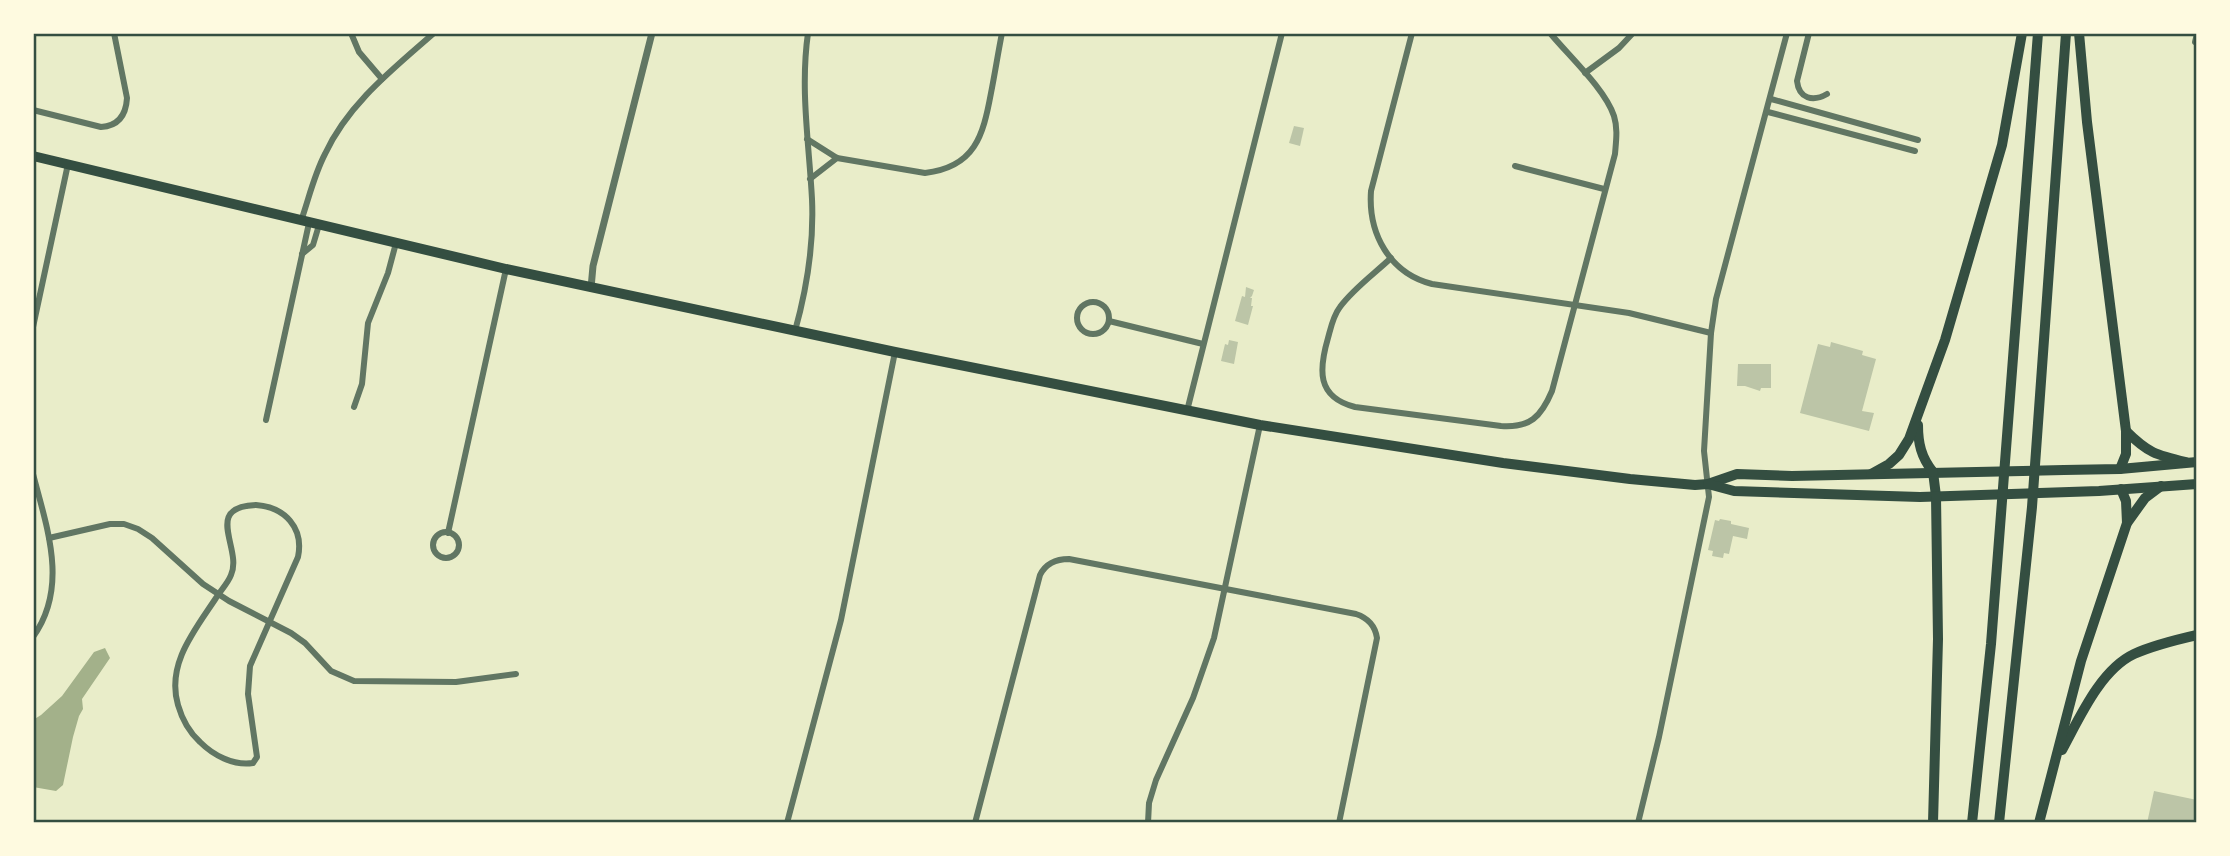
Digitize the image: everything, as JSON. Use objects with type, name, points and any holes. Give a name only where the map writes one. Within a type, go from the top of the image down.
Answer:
[{"type":"highway","points":[[1871,474],[1899,455],[1918,418],[1945,340],[1995,174],[2022,33]]},
{"type":"highway","points":[[1972,823],[1991,644],[2038,33]]},
{"type":"highway","points":[[1999,823],[2032,507],[2066,33]]},
{"type":"highway","points":[[2079,33],[2087,122],[2126,431],[2126,454],[2120,469]]},
{"type":"highway","points":[[1918,418],[1918,443],[1924,462],[1933,472]]},
{"type":"highway","points":[[2126,431],[2154,454],[2192,462]]},
{"type":"highway","points":[[2039,823],[2081,662],[2127,523],[2145,498],[2161,486]]},
{"type":"highway","points":[[2121,489],[2126,501],[2127,523]]},
{"type":"highway","points":[[1933,823],[1938,639],[1936,496]]},
{"type":"highway","points":[[2054,765],[2105,677],[2131,655],[2197,635]]},
{"type":"main road","points":[[33,156],[506,269],[794,331],[1259,425],[1522,466],[1689,485],[1708,484],[1737,474],[1792,476],[2064,471],[2192,462]]},
{"type":"main road","points":[[2120,469],[2121,489]]},
{"type":"main road","points":[[1933,472],[1936,496]]},
{"type":"main road","points":[[1708,484],[1734,491],[1809,495],[1936,496],[2197,484]]},
{"type":"street","points":[[33,110],[101,127],[116,123],[126,108],[127,98],[114,33]]},
{"type":"street","points":[[351,33],[359,52],[382,79]]},
{"type":"street","points":[[266,420],[301,256],[313,245],[310,222],[317,171],[331,141],[352,111],[382,79],[434,33]]},
{"type":"street","points":[[591,288],[593,266],[652,33]]},
{"type":"street","points":[[794,331],[803,300],[812,221],[804,88],[808,33]]},
{"type":"street","points":[[807,139],[837,158],[925,173],[945,169],[958,162],[975,146],[985,125],[1002,33]]},
{"type":"street","points":[[1186,411],[1282,33]]},
{"type":"street","points":[[1412,33],[1371,191],[1372,220],[1384,250],[1398,267],[1432,284],[1642,316],[1711,332]]},
{"type":"street","points":[[1391,258],[1349,297],[1334,317],[1322,363],[1323,380],[1331,395],[1355,407],[1475,424],[1511,427],[1534,420],[1552,391],[1615,155],[1616,129],[1611,109],[1586,73],[1550,33]]},
{"type":"street","points":[[1586,73],[1619,48],[1633,33]]},
{"type":"street","points":[[1638,823],[1709,496],[1704,451],[1711,332],[1717,299],[1787,33]]},
{"type":"street","points":[[1809,33],[1797,81],[1798,88],[1808,98],[1818,99],[1827,94]]},
{"type":"street","points":[[2195,42],[2197,34]]},
{"type":"street","points":[[1771,99],[1918,140]]},
{"type":"street","points":[[1768,112],[1915,151]]},
{"type":"street","points":[[810,179],[837,158]]},
{"type":"street","points":[[33,327],[68,164]]},
{"type":"street","points":[[1515,166],[1604,190]]},
{"type":"street","points":[[354,407],[362,384],[369,323],[396,243]]},
{"type":"street","points":[[448,533],[506,269]]},
{"type":"street","points":[[1096,302],[1101,303],[1108,311],[1109,321],[1100,333],[1090,334],[1081,329],[1077,315],[1086,303],[1096,302]]},
{"type":"street","points":[[1109,321],[1203,344]]},
{"type":"street","points":[[787,823],[841,620],[895,352]]},
{"type":"street","points":[[1148,823],[1152,794],[1204,670],[1214,638],[1259,425]]},
{"type":"street","points":[[33,474],[49,538],[53,574],[52,593],[44,619],[33,637]]},
{"type":"street","points":[[263,505],[276,509],[293,523],[299,539],[299,551],[255,653],[249,675],[248,694],[257,750],[253,763],[234,762],[196,739],[185,723],[176,699],[175,682],[179,660],[218,595],[231,576],[234,566],[227,527],[236,509],[263,505]]},
{"type":"street","points":[[49,538],[110,524],[131,526],[152,538],[218,595],[298,637],[331,671],[354,681],[456,682],[516,674]]},
{"type":"street","points":[[448,533],[458,540],[459,548],[455,555],[443,558],[434,549],[435,541],[440,534],[448,533]]},
{"type":"street","points":[[975,823],[1040,575],[1048,564],[1062,559],[1356,614],[1368,620],[1374,626],[1376,646],[1339,823]]},
{"type":"shaded area","points":[[105,648],[110,658],[82,699],[83,709],[73,737],[63,785],[56,791],[33,787],[33,720],[62,696],[94,652]]},
{"type":"building","points":[[1294,126],[1304,128],[1300,146],[1289,143]]},
{"type":"building","points":[[1246,287],[1254,290],[1250,298],[1253,306],[1248,325],[1235,321],[1242,296],[1245,297]]},
{"type":"building","points":[[1229,340],[1238,342],[1234,364],[1221,361],[1225,344],[1228,345]]},
{"type":"building","points":[[1831,342],[1863,351],[1862,355],[1876,359],[1862,411],[1874,413],[1869,431],[1800,413],[1818,344],[1830,347]]},
{"type":"building","points":[[1738,364],[1771,364],[1771,388],[1761,388],[1760,391],[1737,386]]},
{"type":"building","points":[[1720,519],[1749,528],[1747,539],[1733,536],[1729,554],[1724,553],[1723,558],[1712,556],[1713,551],[1708,550],[1715,520]]},
{"type":"building","points":[[2154,791],[2197,800],[2197,823],[2147,823]]}]
